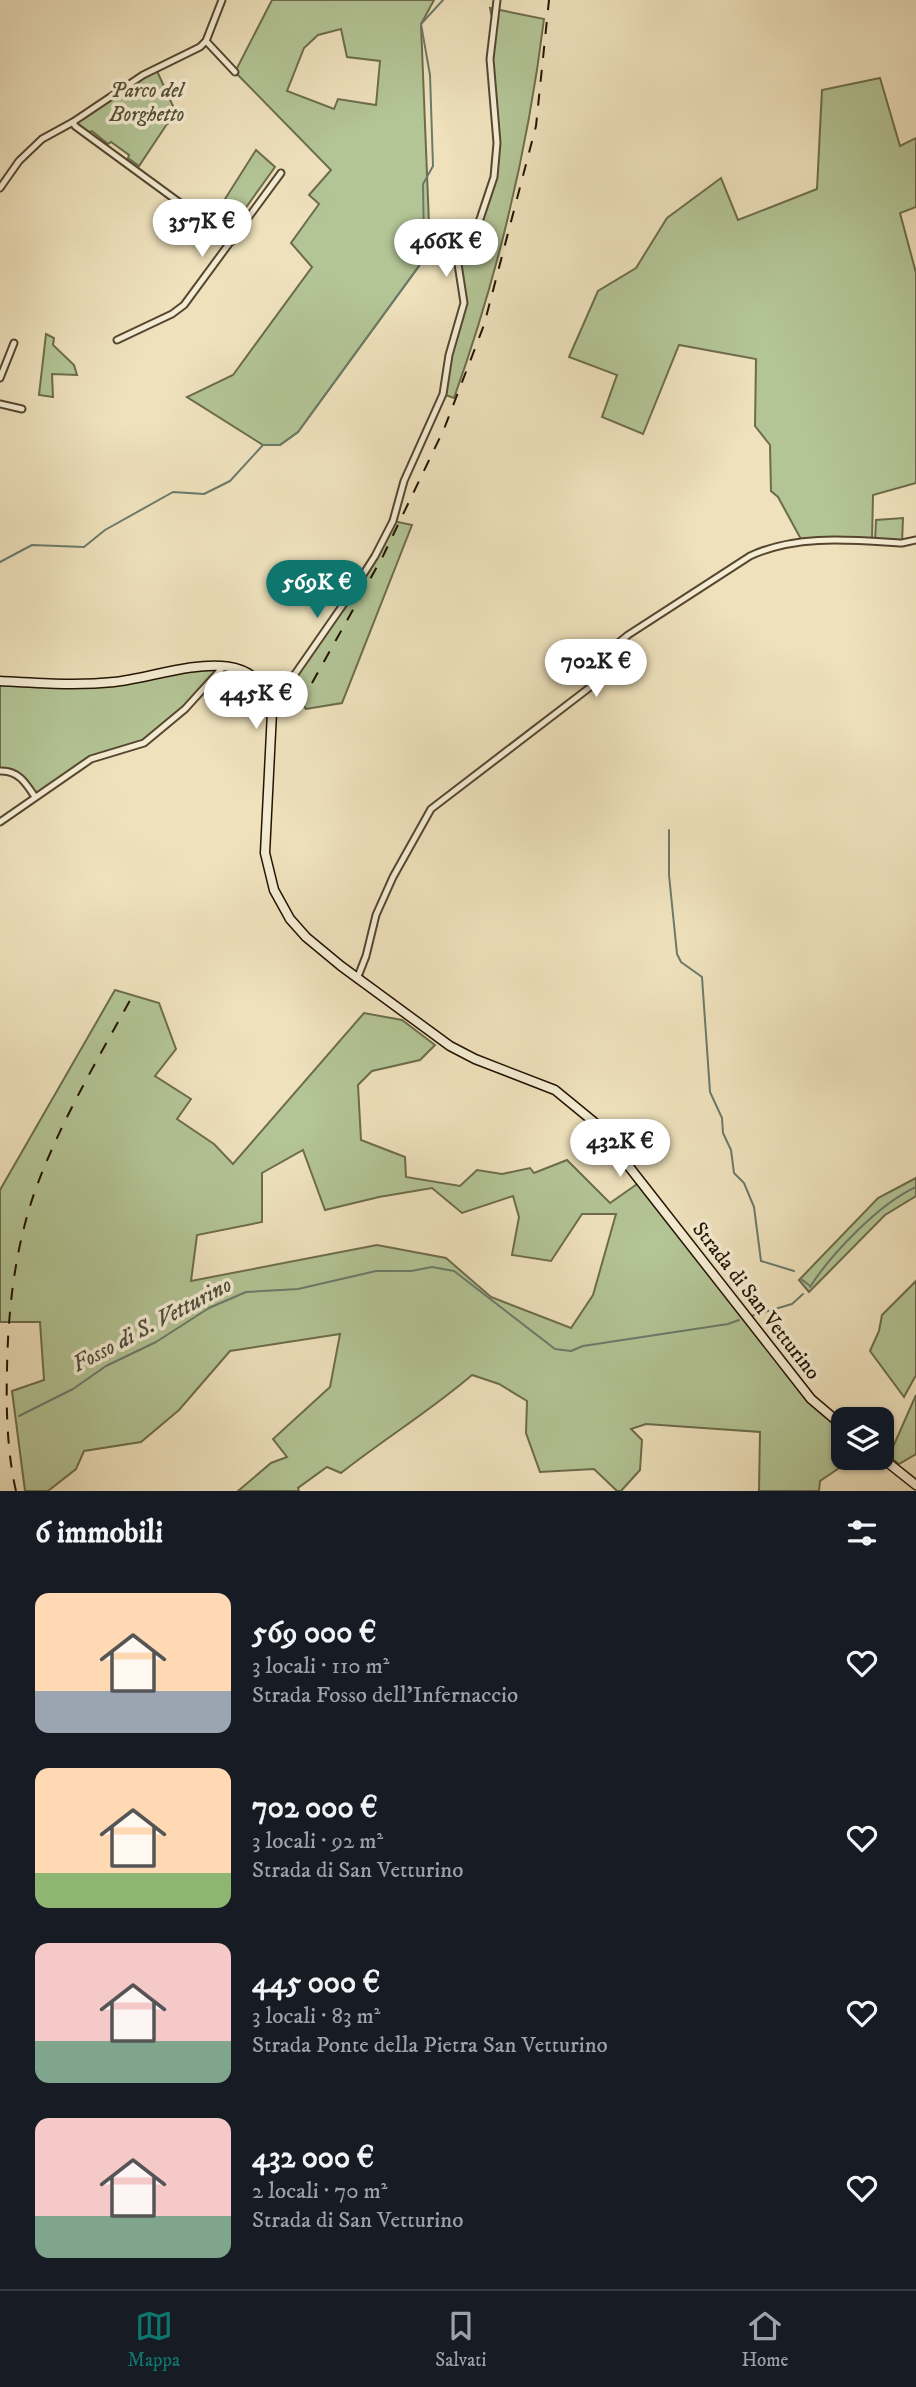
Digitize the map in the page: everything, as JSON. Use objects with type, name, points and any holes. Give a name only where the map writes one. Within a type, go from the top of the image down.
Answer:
[{"type":"street","points":[[0,188],[19,161],[42,139],[73,122],[142,75],[195,51],[206,41],[222,0]]},
{"type":"street","points":[[0,681],[56,684],[115,682],[176,670],[224,666],[256,676],[268,694],[285,685],[295,674],[375,556],[393,521],[404,481],[443,394],[449,355],[464,303],[458,264],[480,219],[494,177],[497,143],[490,59],[497,0]]},
{"type":"street","points":[[206,41],[235,72]]},
{"type":"street","points":[[73,122],[232,241]]},
{"type":"street","points":[[117,340],[172,314],[184,305],[281,173]]},
{"type":"street","points":[[0,378],[13,344]]},
{"type":"street","points":[[0,404],[22,409]]},
{"type":"street","points":[[357,979],[376,915],[393,877],[431,809],[589,688],[617,644],[628,635],[766,548],[802,541],[902,543],[916,540]]},
{"type":"street","points":[[0,822],[91,759],[144,743],[185,709],[224,666]]},
{"type":"street","name":"Strada di San Vetturino","points":[[268,694],[272,712],[265,853],[274,890],[290,919],[306,937],[357,979],[450,1046],[475,1059],[555,1090],[594,1122],[811,1399],[831,1416]]},
{"type":"street","points":[[0,771],[10,771],[24,780],[35,797]]},
{"type":"street","points":[[894,1468],[916,1485]]},
{"type":"green space","points":[[272,0],[434,0],[421,24],[429,224],[419,266],[298,432],[280,445],[263,445],[187,397],[233,375],[312,267],[291,243],[319,204],[309,195],[331,170],[235,72]],"holes":[[[341,29],[347,57],[380,61],[376,105],[338,99],[334,109],[287,91],[304,48],[318,35]]]},
{"type":"green space","points":[[490,8],[544,19],[529,116],[510,211],[470,352],[454,398],[443,394],[449,355],[463,312],[458,264],[480,219],[494,177],[497,143],[490,59],[493,23]]},
{"type":"green space","name":"Parco del Borghetto","points":[[157,71],[178,117],[167,124],[139,166],[111,142],[108,144],[92,131],[86,133],[75,122],[143,77]]},
{"type":"green space","points":[[880,78],[900,146],[916,138],[916,207],[900,213],[916,273],[916,483],[873,495],[872,541],[802,541],[778,497],[771,491],[770,445],[755,426],[756,359],[679,345],[643,434],[602,417],[617,375],[569,357],[598,291],[636,268],[667,218],[721,178],[738,220],[817,189],[822,90]]},
{"type":"green space","points":[[256,150],[275,167],[232,227],[223,225],[217,217],[218,210]]},
{"type":"green space","points":[[46,334],[54,338],[53,345],[74,365],[77,375],[52,374],[53,397],[39,395]]},
{"type":"green space","points":[[903,518],[902,543],[875,541],[876,520]]},
{"type":"green space","points":[[393,521],[412,525],[342,703],[306,709],[290,690],[291,678],[354,589]]},
{"type":"green space","points":[[224,666],[185,709],[144,743],[91,759],[35,797],[10,771],[0,771],[0,681],[115,682]]},
{"type":"green space","points":[[115,990],[159,1003],[176,1049],[155,1076],[191,1099],[177,1119],[214,1144],[233,1164],[364,1013],[402,1020],[435,1045],[420,1060],[372,1071],[358,1085],[361,1140],[405,1157],[406,1177],[460,1186],[477,1170],[502,1174],[530,1168],[534,1173],[567,1160],[610,1203],[640,1182],[809,1397],[831,1416],[831,1470],[836,1470],[820,1481],[819,1491],[759,1491],[760,1432],[646,1424],[631,1429],[642,1440],[640,1470],[621,1491],[617,1491],[594,1469],[540,1472],[526,1433],[527,1401],[499,1384],[472,1375],[341,1473],[327,1467],[298,1488],[299,1491],[238,1491],[271,1463],[287,1457],[273,1439],[330,1387],[340,1334],[230,1351],[179,1410],[141,1442],[84,1451],[76,1469],[48,1491],[25,1491],[12,1391],[44,1380],[40,1322],[0,1322],[0,1190]],"holes":[[[303,1150],[325,1210],[432,1188],[462,1213],[513,1196],[519,1217],[512,1255],[551,1261],[582,1214],[616,1214],[593,1295],[571,1328],[491,1297],[446,1258],[377,1245],[191,1281],[197,1235],[262,1222],[262,1173]]]},
{"type":"green space","points":[[916,1178],[916,1196],[885,1215],[809,1292],[799,1280],[878,1198]]},
{"type":"green space","points":[[916,1281],[916,1375],[904,1397],[870,1351],[879,1331],[882,1315]]},
{"type":"green space","points":[[916,1395],[916,1454],[899,1464],[894,1460],[894,1445]]},
{"type":"waterway","points":[[0,562],[32,545],[84,547],[105,530],[173,492],[204,494],[230,481],[263,445],[280,445],[298,432],[419,266],[424,247],[423,184],[433,166],[430,75],[421,24],[443,0]]},
{"type":"waterway","points":[[669,830],[669,875],[677,954],[681,962],[702,977],[710,1092],[722,1118],[723,1133],[731,1150],[734,1173],[744,1183],[754,1207],[761,1261],[794,1271]]},
{"type":"waterway","name":"Fosso di S. Vetturino","points":[[810,1287],[857,1231],[887,1205],[916,1187]]},
{"type":"waterway","name":"Fosso di S. Vetturino","points":[[19,1416],[73,1389],[106,1366],[156,1342],[209,1308],[246,1292],[298,1289],[376,1271],[411,1271],[432,1267],[454,1271],[555,1349],[571,1351],[583,1346],[728,1324],[739,1320]]},
{"type":"waterway","points":[[801,1279],[809,1285]]},
{"type":"waterway","name":"Fosso di S. Vetturino","points":[[751,1316],[792,1304],[803,1294]]},
{"type":"railway","points":[[312,683],[383,556],[444,429],[484,325],[536,126],[549,0]]},
{"type":"railway","points":[[16,1491],[8,1430],[7,1369],[11,1301],[22,1234],[35,1191],[56,1140],[133,995]]}]
